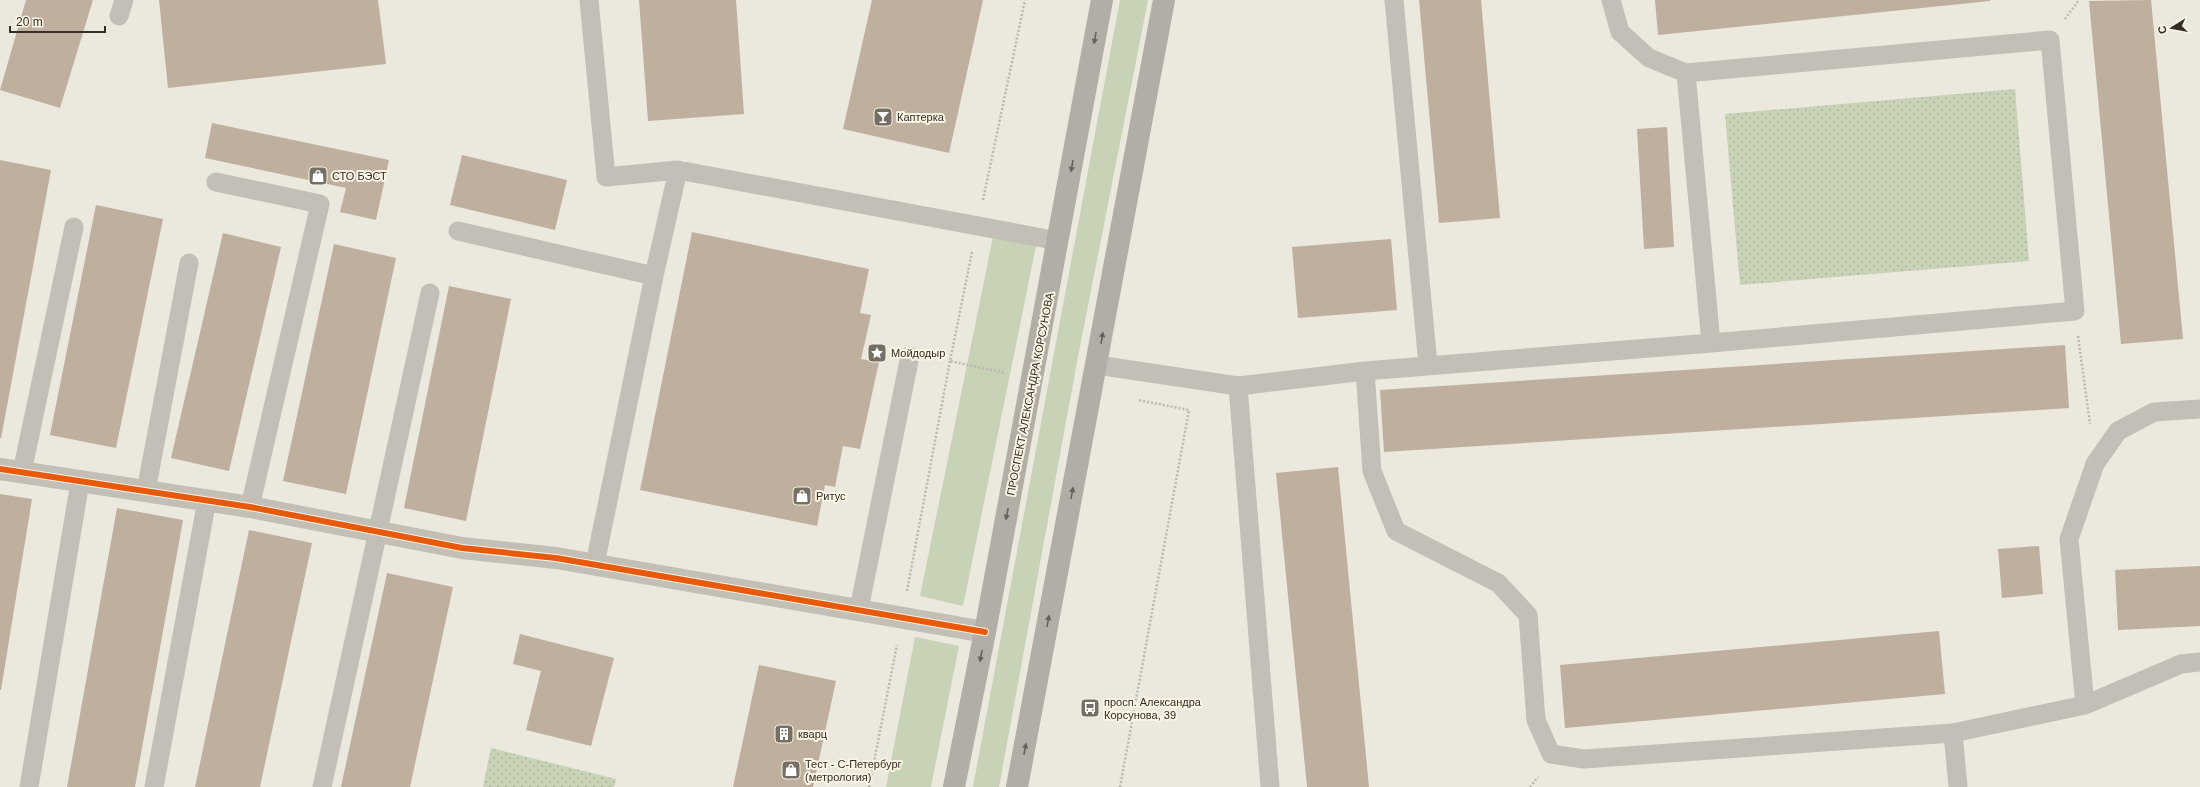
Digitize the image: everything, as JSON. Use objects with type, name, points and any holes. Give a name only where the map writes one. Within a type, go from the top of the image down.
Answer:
[{"type":"main road","name":"ПРОСПЕКТ АЛЕКСАНДРА КОРСУНОВА","points":[[954,787],[985,632],[1102,0]]},
{"type":"main road","points":[[1017,787],[1164,0]]},
{"type":"street","points":[[0,469],[250,507],[462,548],[556,558],[595,564],[985,632]]},
{"type":"lane","points":[[589,0],[606,177],[678,170],[1058,241]]},
{"type":"lane","points":[[1394,0],[1428,365]]},
{"type":"lane","points":[[1097,365],[1238,386],[1428,365],[1711,343],[2075,311],[2050,40],[1686,73],[1649,58],[1620,32],[1611,0]]},
{"type":"lane","points":[[1686,73],[1711,343]]},
{"type":"lane","points":[[595,564],[654,276],[678,170]]},
{"type":"lane","points":[[216,182],[320,204],[250,507]]},
{"type":"lane","points":[[22,472],[74,227]]},
{"type":"lane","points":[[458,231],[654,276]]},
{"type":"lane","points":[[146,491],[190,263]]},
{"type":"lane","points":[[322,787],[376,532],[430,293]]},
{"type":"lane","points":[[859,609],[910,356]]},
{"type":"lane","points":[[1364,371],[1372,471],[1396,531],[1498,583],[1528,615],[1536,720],[1551,754],[1584,759],[1953,733],[2085,705],[2181,664],[2200,662]]},
{"type":"lane","points":[[1238,386],[1270,787]]},
{"type":"lane","points":[[2085,705],[2069,539],[2095,464],[2118,432],[2154,412],[2200,409]]},
{"type":"lane","points":[[29,787],[80,482]]},
{"type":"lane","points":[[154,787],[207,500]]},
{"type":"lane","points":[[1953,733],[1958,787]]},
{"type":"path","points":[[2075,311],[2095,464]]},
{"type":"path","points":[[869,787],[950,361]]},
{"type":"path","points":[[1120,787],[1189,410]]},
{"type":"green space","points":[[1120,0],[1148,0],[1077,362],[999,787],[973,787]]},
{"type":"green space","points":[[2015,89],[2029,261],[1740,285],[1725,114]]},
{"type":"green space","points":[[993,237],[1036,246],[963,606],[920,596]]},
{"type":"green space","points":[[915,637],[959,646],[931,787],[886,787]]},
{"type":"green space","points":[[491,748],[616,779],[614,787],[483,787]]},
{"type":"building","points":[[26,0],[93,0],[60,108],[0,90]]},
{"type":"building","points":[[159,0],[378,0],[386,64],[168,88]]},
{"type":"building","points":[[639,0],[736,0],[744,114],[648,121]]},
{"type":"building","points":[[872,0],[983,0],[949,153],[843,129]]},
{"type":"building","points":[[1419,0],[1481,0],[1500,218],[1439,223]]},
{"type":"building","points":[[1655,0],[1990,0],[1990,1],[1658,35]]},
{"type":"building","points":[[2151,0],[2183,339],[2121,344],[2089,1]]},
{"type":"building","points":[[212,123],[389,160],[376,220],[340,212],[346,188],[205,158]]},
{"type":"building","points":[[1667,127],[1674,247],[1644,249],[1637,129]]},
{"type":"building","points":[[462,155],[567,180],[555,230],[450,205]]},
{"type":"building","points":[[0,160],[51,170],[1,438],[0,438]]},
{"type":"building","points":[[96,205],[163,219],[116,448],[50,435]]},
{"type":"building","points":[[692,232],[869,269],[860,313],[871,315],[861,359],[879,362],[860,449],[843,446],[835,487],[825,485],[817,526],[640,490]]},
{"type":"building","points":[[223,233],[281,247],[229,471],[171,458]]},
{"type":"building","points":[[1391,239],[1397,310],[1298,318],[1292,247]]},
{"type":"building","points":[[334,244],[396,258],[346,494],[283,481]]},
{"type":"building","points":[[449,286],[511,299],[466,521],[404,508]]},
{"type":"building","points":[[2065,345],[2069,408],[1384,452],[1380,390]]},
{"type":"building","points":[[1338,467],[1369,787],[1307,787],[1276,473]]},
{"type":"building","points":[[0,494],[32,499],[1,690],[0,690]]},
{"type":"building","points":[[117,508],[183,520],[135,787],[67,787]]},
{"type":"building","points":[[249,530],[312,543],[260,787],[195,787]]},
{"type":"building","points":[[2039,546],[2043,594],[2002,598],[1998,549]]},
{"type":"building","points":[[2200,566],[2200,626],[2118,630],[2115,570]]},
{"type":"building","points":[[387,573],[453,587],[410,787],[341,787]]},
{"type":"building","points":[[1939,631],[1945,694],[1565,728],[1560,665]]},
{"type":"building","points":[[520,634],[614,658],[591,746],[526,730],[541,671],[513,664]]},
{"type":"building","name":"кварц","points":[[759,665],[836,681],[813,787],[733,787]]},
{"type":"cycle path","points":[[0,469],[250,507],[462,548],[556,558],[985,632]]},
{"type":"place","name":"Каптерка","points":[[883,117]]},
{"type":"place","name":"СТО БЭСТ","points":[[318,176]]},
{"type":"place","name":"Мойдодыр","points":[[877,353]]},
{"type":"place","name":"Ритус","points":[[802,496]]},
{"type":"place","name":"просп. Александра Корсунова, 39","points":[[1090,708]]},
{"type":"place","name":"кварц","points":[[784,734]]},
{"type":"place","name":"Тест - С-Петербург (метрология)","points":[[791,770]]}]
